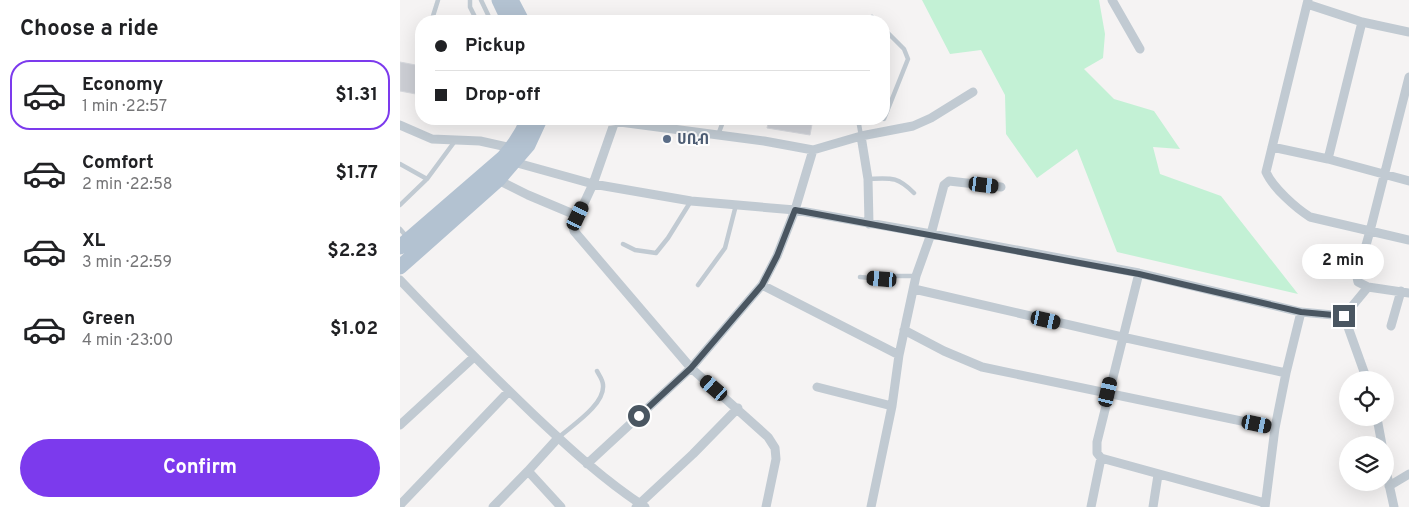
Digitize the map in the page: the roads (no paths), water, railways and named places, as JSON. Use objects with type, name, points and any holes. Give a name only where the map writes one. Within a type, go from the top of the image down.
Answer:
[{"type":"main road","points":[[500,0],[506,15]]},
{"type":"main road","points":[[511,0],[519,15]]},
{"type":"main road","points":[[400,267],[498,180],[526,125]]},
{"type":"main road","points":[[403,238],[528,144],[537,125]]},
{"type":"street","points":[[1112,0],[1140,49]]},
{"type":"street","points":[[1409,32],[1362,22],[1307,2],[1266,172],[1268,177],[1302,212],[1318,220],[1409,240]]},
{"type":"street","points":[[1328,159],[1362,22]]},
{"type":"street","points":[[1392,326],[1405,292],[1368,287],[1358,282],[1357,276],[1409,77]]},
{"type":"street","points":[[639,125],[812,150],[861,136],[913,126],[931,118],[973,92]]},
{"type":"street","points":[[400,125],[432,139],[480,141],[510,156],[593,184],[691,201],[795,210],[1139,274],[1301,312],[1344,316]]},
{"type":"street","points":[[614,125],[593,184],[573,227],[576,236],[691,368],[738,408],[768,437],[774,448],[775,470],[766,507]]},
{"type":"street","points":[[861,136],[868,178],[869,224]]},
{"type":"street","points":[[1272,147],[1328,159],[1384,176],[1409,181]]},
{"type":"street","points":[[587,464],[691,368],[762,285],[777,256],[795,210],[812,150]]},
{"type":"street","points":[[498,180],[578,216]]},
{"type":"street","points":[[871,507],[892,406],[899,355],[916,276],[931,234],[944,185],[950,181],[1001,187]]},
{"type":"street","points":[[1139,274],[1108,392],[1097,442],[1097,453],[1101,458],[1265,505],[1275,428],[1301,312]]},
{"type":"street","points":[[400,280],[558,438],[587,464],[641,506],[738,408]]},
{"type":"street","points":[[762,285],[899,355]]},
{"type":"street","points":[[1344,316],[1368,287]]},
{"type":"street","points":[[914,289],[1122,338],[1286,373]]},
{"type":"street","points":[[1344,316],[1364,371]]},
{"type":"street","points":[[904,330],[956,357],[982,366],[1275,428]]},
{"type":"street","points":[[400,425],[474,356]]},
{"type":"street","points":[[817,387],[892,406]]},
{"type":"street","points":[[400,505],[509,391]]},
{"type":"street","points":[[493,507],[558,438]]},
{"type":"street","points":[[1091,507],[1101,458]]},
{"type":"street","points":[[528,471],[561,507]]},
{"type":"street","points":[[1394,483],[1409,474]]},
{"type":"street","points":[[1153,507],[1158,475]]},
{"type":"street","points":[[1390,491],[1394,507]]},
{"type":"lane","points":[[433,15],[438,0]]},
{"type":"lane","points":[[470,0],[470,7],[474,15]]},
{"type":"lane","points":[[481,0],[488,15]]},
{"type":"lane","points":[[890,35],[904,49],[908,59],[890,104]]},
{"type":"lane","points":[[718,135],[722,125]]},
{"type":"lane","points":[[859,125],[861,136]]},
{"type":"lane","points":[[878,132],[881,125]]},
{"type":"lane","points":[[400,205],[427,179],[455,141]]},
{"type":"lane","points":[[401,166],[427,179]]},
{"type":"lane","points":[[868,178],[891,178],[903,182],[914,193]]},
{"type":"lane","points":[[623,244],[635,250],[656,253],[668,238],[691,201]]},
{"type":"lane","points":[[698,285],[725,248],[736,206]]},
{"type":"lane","points":[[860,277],[882,279],[889,276],[916,276]]},
{"type":"lane","points":[[558,438],[596,405],[601,397],[604,388],[597,371]]},
{"type":"place","name":"ሀቢብ","points":[[667,139]]}]
